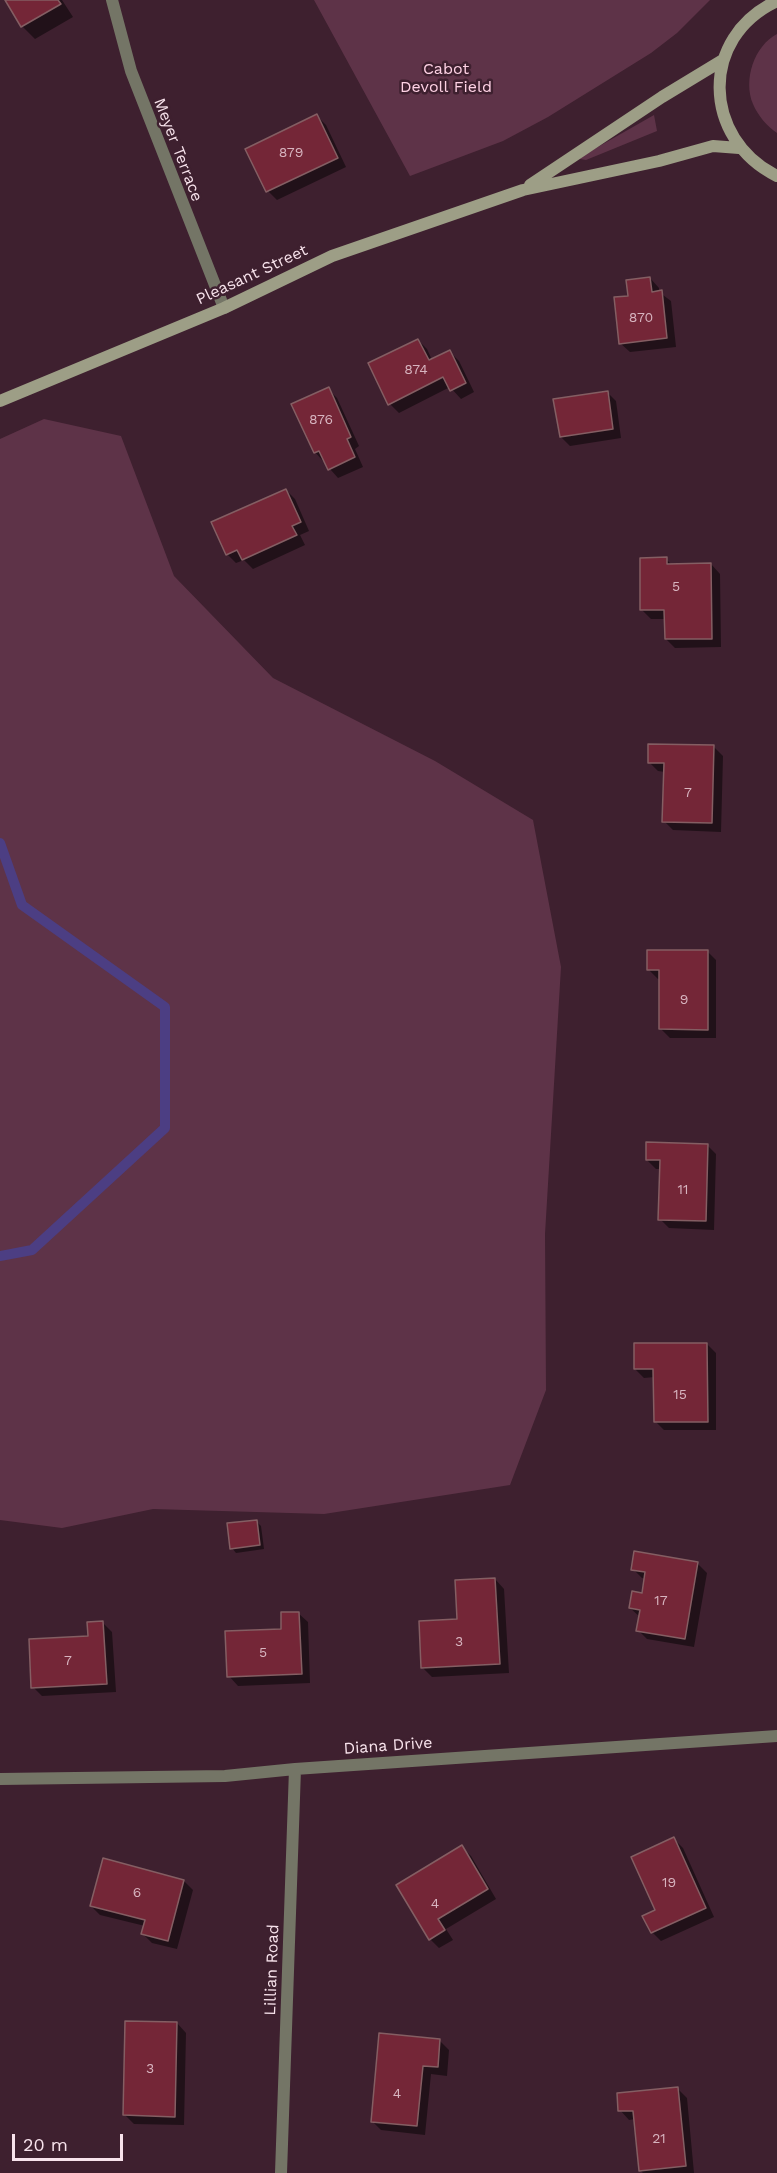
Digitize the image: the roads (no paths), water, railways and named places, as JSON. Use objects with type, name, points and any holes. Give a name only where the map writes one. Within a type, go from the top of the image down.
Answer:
[{"type":"main road","points":[[777,1],[746,21],[732,40],[723,60],[719,83],[720,106],[739,148],[756,164],[777,176]]},
{"type":"main road","name":"Pleasant Street","points":[[523,190],[662,97],[723,60]]},
{"type":"main road","name":"Pleasant Street","points":[[0,400],[224,308],[332,256],[523,190],[659,161],[712,146],[739,148]]},
{"type":"street","name":"Meyer Terrace","points":[[112,0],[130,72],[224,308]]},
{"type":"street","name":"Diana Drive","points":[[0,1779],[225,1776],[295,1769],[777,1736]]},
{"type":"street","name":"Lillian Road","points":[[281,2173],[295,1769]]},
{"type":"waterway","points":[[0,843],[22,905],[165,1007],[165,1128],[32,1250],[0,1256]]},
{"type":"park label","name":"Cabot Devoll Field","points":[[446,78]]}]
